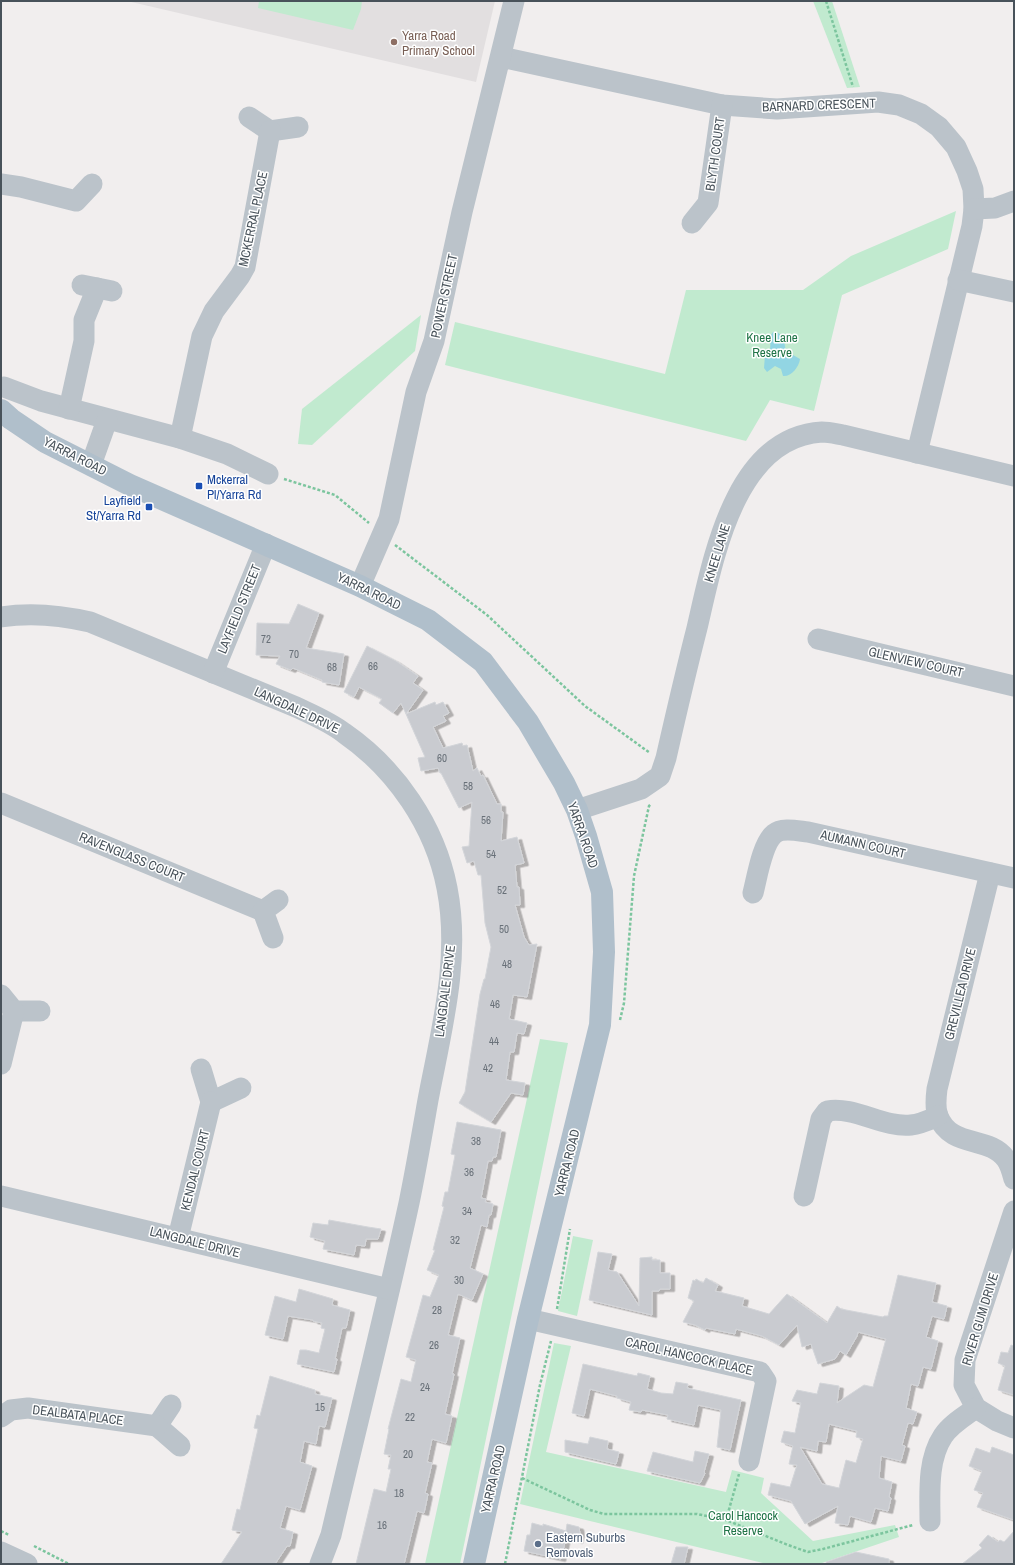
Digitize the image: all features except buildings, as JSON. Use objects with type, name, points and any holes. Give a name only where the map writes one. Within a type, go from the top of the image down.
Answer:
[{"type":"main road","name":"YARRA ROAD","points":[[1,410],[11,420],[45,442],[130,485],[360,586],[428,620],[483,662],[528,722],[564,784],[577,810],[602,892],[604,952],[600,1025],[528,1319],[474,1564]]},
{"type":"street","name":"POWER STREET","points":[[360,586],[389,519],[416,392],[434,341],[462,212],[514,1]]},
{"type":"street","name":"BARNARD CRESCENT","points":[[501,57],[722,105],[777,110],[878,102],[899,105],[921,114],[939,127],[956,147],[967,171],[973,189],[974,209],[972,226],[917,453]]},
{"type":"street","name":"BLYTH COURT","points":[[692,223],[716,206],[722,105]]},
{"type":"street","points":[[249,117],[270,131],[298,127]]},
{"type":"street","name":"MCKERRAL PLACE","points":[[180,438],[202,336],[214,311],[245,267],[270,131]]},
{"type":"street","points":[[1,184],[20,187],[76,201],[92,184]]},
{"type":"street","points":[[974,209],[995,208],[1014,201]]},
{"type":"street","points":[[958,280],[1014,292]]},
{"type":"street","points":[[69,409],[84,341],[84,320],[97,288]]},
{"type":"street","points":[[4,387],[41,401],[107,420],[180,438],[227,454],[268,474]]},
{"type":"street","points":[[91,465],[107,420]]},
{"type":"street","name":"KNEE LANE","points":[[577,810],[641,789],[660,776],[666,758],[713,561],[723,528],[740,493],[756,468],[776,448],[801,436],[823,432],[843,435],[1014,476]]},
{"type":"street","name":"LAYFIELD STREET","points":[[213,673],[266,544]]},
{"type":"street","name":"LANGDALE DRIVE","points":[[1,617],[44,614],[67,616],[90,622],[324,720],[344,732],[381,763],[402,788],[422,821],[437,853],[447,886],[452,919],[452,947],[447,996],[409,1202],[331,1535],[320,1564]]},
{"type":"street","name":"GLENVIEW COURT","points":[[818,639],[1014,686]]},
{"type":"street","name":"RAVENGLASS COURT","points":[[1,803],[270,905],[273,938]]},
{"type":"street","name":"AUMANN COURT","points":[[753,893],[766,846],[774,834],[787,830],[808,832],[1014,878]]},
{"type":"street","name":"GREVILLEA DRIVE","points":[[938,1116],[937,1089],[990,872]]},
{"type":"street","points":[[1,995],[14,1011]]},
{"type":"street","points":[[14,1011],[40,1011]]},
{"type":"street","points":[[1,1064],[14,1011]]},
{"type":"street","points":[[200,1070],[211,1102],[241,1088]]},
{"type":"street","name":"KENDAL COURT","points":[[178,1238],[211,1102]]},
{"type":"street","points":[[804,1196],[821,1119],[826,1111],[837,1109],[894,1124],[910,1125],[921,1123],[938,1116],[948,1131],[958,1138],[991,1147],[1005,1158],[1013,1173]]},
{"type":"street","name":"LANGDALE DRIVE","points":[[1,1196],[389,1289]]},
{"type":"street","name":"RIVER GUM DRIVE","points":[[976,1408],[964,1385],[965,1360],[1014,1211]]},
{"type":"street","name":"CAROL HANCOCK PLACE","points":[[528,1319],[760,1372],[766,1381],[749,1461]]},
{"type":"street","points":[[171,1405],[157,1426],[180,1446]]},
{"type":"street","name":"DEALBATA PLACE","points":[[1,1417],[11,1410],[28,1408],[157,1426]]},
{"type":"street","points":[[930,1521],[932,1472],[936,1452],[943,1436],[954,1424],[976,1408],[997,1421],[1014,1428]]},
{"type":"street","points":[[1,1552],[27,1564]]},
{"type":"path","points":[[826,1],[858,103]]},
{"type":"path","points":[[268,474],[335,495],[408,556],[487,615],[585,706],[647,752],[666,758]]},
{"type":"path","points":[[618,1025],[624,1003],[634,876],[649,806],[656,802]]},
{"type":"path","points":[[505,1564],[540,1385],[555,1325],[570,1227]]},
{"type":"path","points":[[726,1520],[740,1470],[749,1461]]},
{"type":"path","points":[[522,1478],[590,1510],[604,1514],[697,1514],[726,1520],[808,1552],[930,1521]]},
{"type":"shaded area","name":"Yarra Road Primary School","points":[[127,1],[495,1],[476,82]]},
{"type":"green space","points":[[259,1],[362,1],[361,9],[353,30],[258,8]]},
{"type":"green space","points":[[813,1],[832,1],[860,87],[847,88]]},
{"type":"green space","name":"Knee Lane Reserve","points":[[956,211],[948,249],[842,295],[814,411],[770,400],[746,441],[445,365],[455,322],[665,374],[686,290],[803,290],[851,256]]},
{"type":"green space","points":[[421,315],[415,351],[312,445],[298,444],[302,409]]},
{"type":"green space","points":[[540,1039],[568,1043],[460,1564],[425,1564]]},
{"type":"green space","points":[[573,1236],[593,1240],[577,1316],[558,1311]]},
{"type":"green space","name":"Carol Hancock Reserve","points":[[554,1343],[571,1346],[546,1452],[726,1492],[732,1470],[764,1478],[761,1493],[813,1541],[895,1525],[899,1537],[822,1564],[767,1564],[520,1504]]},
{"type":"water","points":[[773,332],[777,332],[782,336],[786,351],[800,359],[794,371],[786,376],[783,376],[781,369],[775,366],[767,372],[764,368],[765,355],[770,350],[771,335]]},
{"type":"place","name":"Yarra Road Primary School","points":[[394,42]]},
{"type":"place","name":"Mckerral Pl/Yarra Rd","points":[[199,486]]},
{"type":"place","name":"Layfield St/Yarra Rd","points":[[149,507]]},
{"type":"place","name":"Eastern Suburbs Removals","points":[[538,1544]]}]
